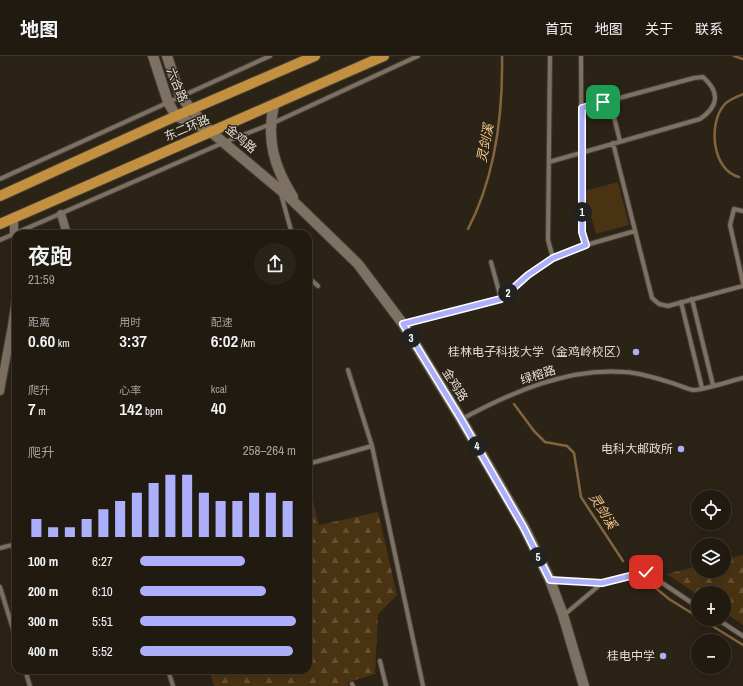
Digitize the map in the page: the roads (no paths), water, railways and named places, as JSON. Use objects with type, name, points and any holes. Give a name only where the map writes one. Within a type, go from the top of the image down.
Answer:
[{"type":"main road","name":"六合路","points":[[153,56],[168,102],[176,116],[211,132]]},
{"type":"main road","name":"六合路","points":[[167,56],[180,96],[211,132]]},
{"type":"main road","name":"东二环路","points":[[0,196],[176,116],[315,56]]},
{"type":"main road","name":"东二环路","points":[[0,224],[384,56]]},
{"type":"main road","points":[[274,104],[270,124],[271,143],[276,163],[301,209]]},
{"type":"main road","name":"金鸡路","points":[[211,132],[225,142],[279,189],[358,264],[403,324],[461,419],[524,528],[550,580],[563,615],[584,686]]},
{"type":"street","points":[[61,214],[66,230]]},
{"type":"street","points":[[14,218],[15,230]]},
{"type":"street","points":[[0,391],[12,326]]},
{"type":"lane","points":[[0,179],[270,56]]},
{"type":"lane","points":[[26,230],[225,142],[270,124],[418,56]]},
{"type":"lane","points":[[550,56],[548,240],[553,258]]},
{"type":"lane","points":[[581,56],[582,232],[586,245]]},
{"type":"lane","points":[[549,162],[700,119],[708,114],[714,107],[715,99],[712,84],[703,77],[694,78],[582,108]]},
{"type":"lane","points":[[610,101],[620,141]]},
{"type":"lane","points":[[613,143],[652,298],[659,304],[668,306],[743,286]]},
{"type":"lane","points":[[279,189],[291,230]]},
{"type":"lane","points":[[743,211],[734,210],[730,225],[743,283]]},
{"type":"lane","points":[[403,324],[501,299],[528,275],[553,258],[586,245],[635,231]]},
{"type":"lane","points":[[0,240],[12,236]]},
{"type":"lane","points":[[491,262],[501,299]]},
{"type":"lane","points":[[312,281],[318,286]]},
{"type":"lane","points":[[692,300],[713,385]]},
{"type":"lane","points":[[680,302],[702,388]]},
{"type":"lane","points":[[348,370],[372,446],[424,686]]},
{"type":"lane","name":"绿榕路","points":[[461,419],[488,405],[541,383],[598,372],[625,372],[648,376],[694,390],[743,378]]},
{"type":"lane","points":[[312,463],[372,446]]},
{"type":"lane","points":[[0,548],[12,545]]},
{"type":"lane","points":[[550,580],[602,583],[646,572],[691,601]]},
{"type":"lane","points":[[563,615],[602,583]]},
{"type":"lane","points":[[0,587],[12,626]]},
{"type":"lane","points":[[728,626],[743,636]]},
{"type":"lane","points":[[380,661],[386,686]]},
{"type":"lane","points":[[26,674],[30,686]]},
{"type":"lane","points":[[169,674],[173,686]]},
{"type":"waterway","name":"灵剑溪","points":[[468,229],[485,188],[496,145],[501,101],[502,56]]},
{"type":"waterway","name":"灵剑溪","points":[[734,56],[743,59]]},
{"type":"waterway","name":"灵剑溪","points":[[739,177],[730,173],[723,165],[715,146],[715,134],[719,113],[724,105],[730,100],[743,94]]},
{"type":"waterway","name":"灵剑溪","points":[[514,404],[534,431],[545,442],[567,446],[574,453],[581,497],[623,561]]},
{"type":"waterway","name":"灵剑溪","points":[[652,585],[669,599],[691,613]]},
{"type":"waterway","name":"灵剑溪","points":[[712,626],[743,645]]},
{"type":"place","name":"桂林电子科技大学（金鸡岭校区）","points":[[636,352]]},
{"type":"place","name":"电科大邮政所","points":[[681,449]]},
{"type":"place","name":"桂电中学","points":[[663,656]]}]
